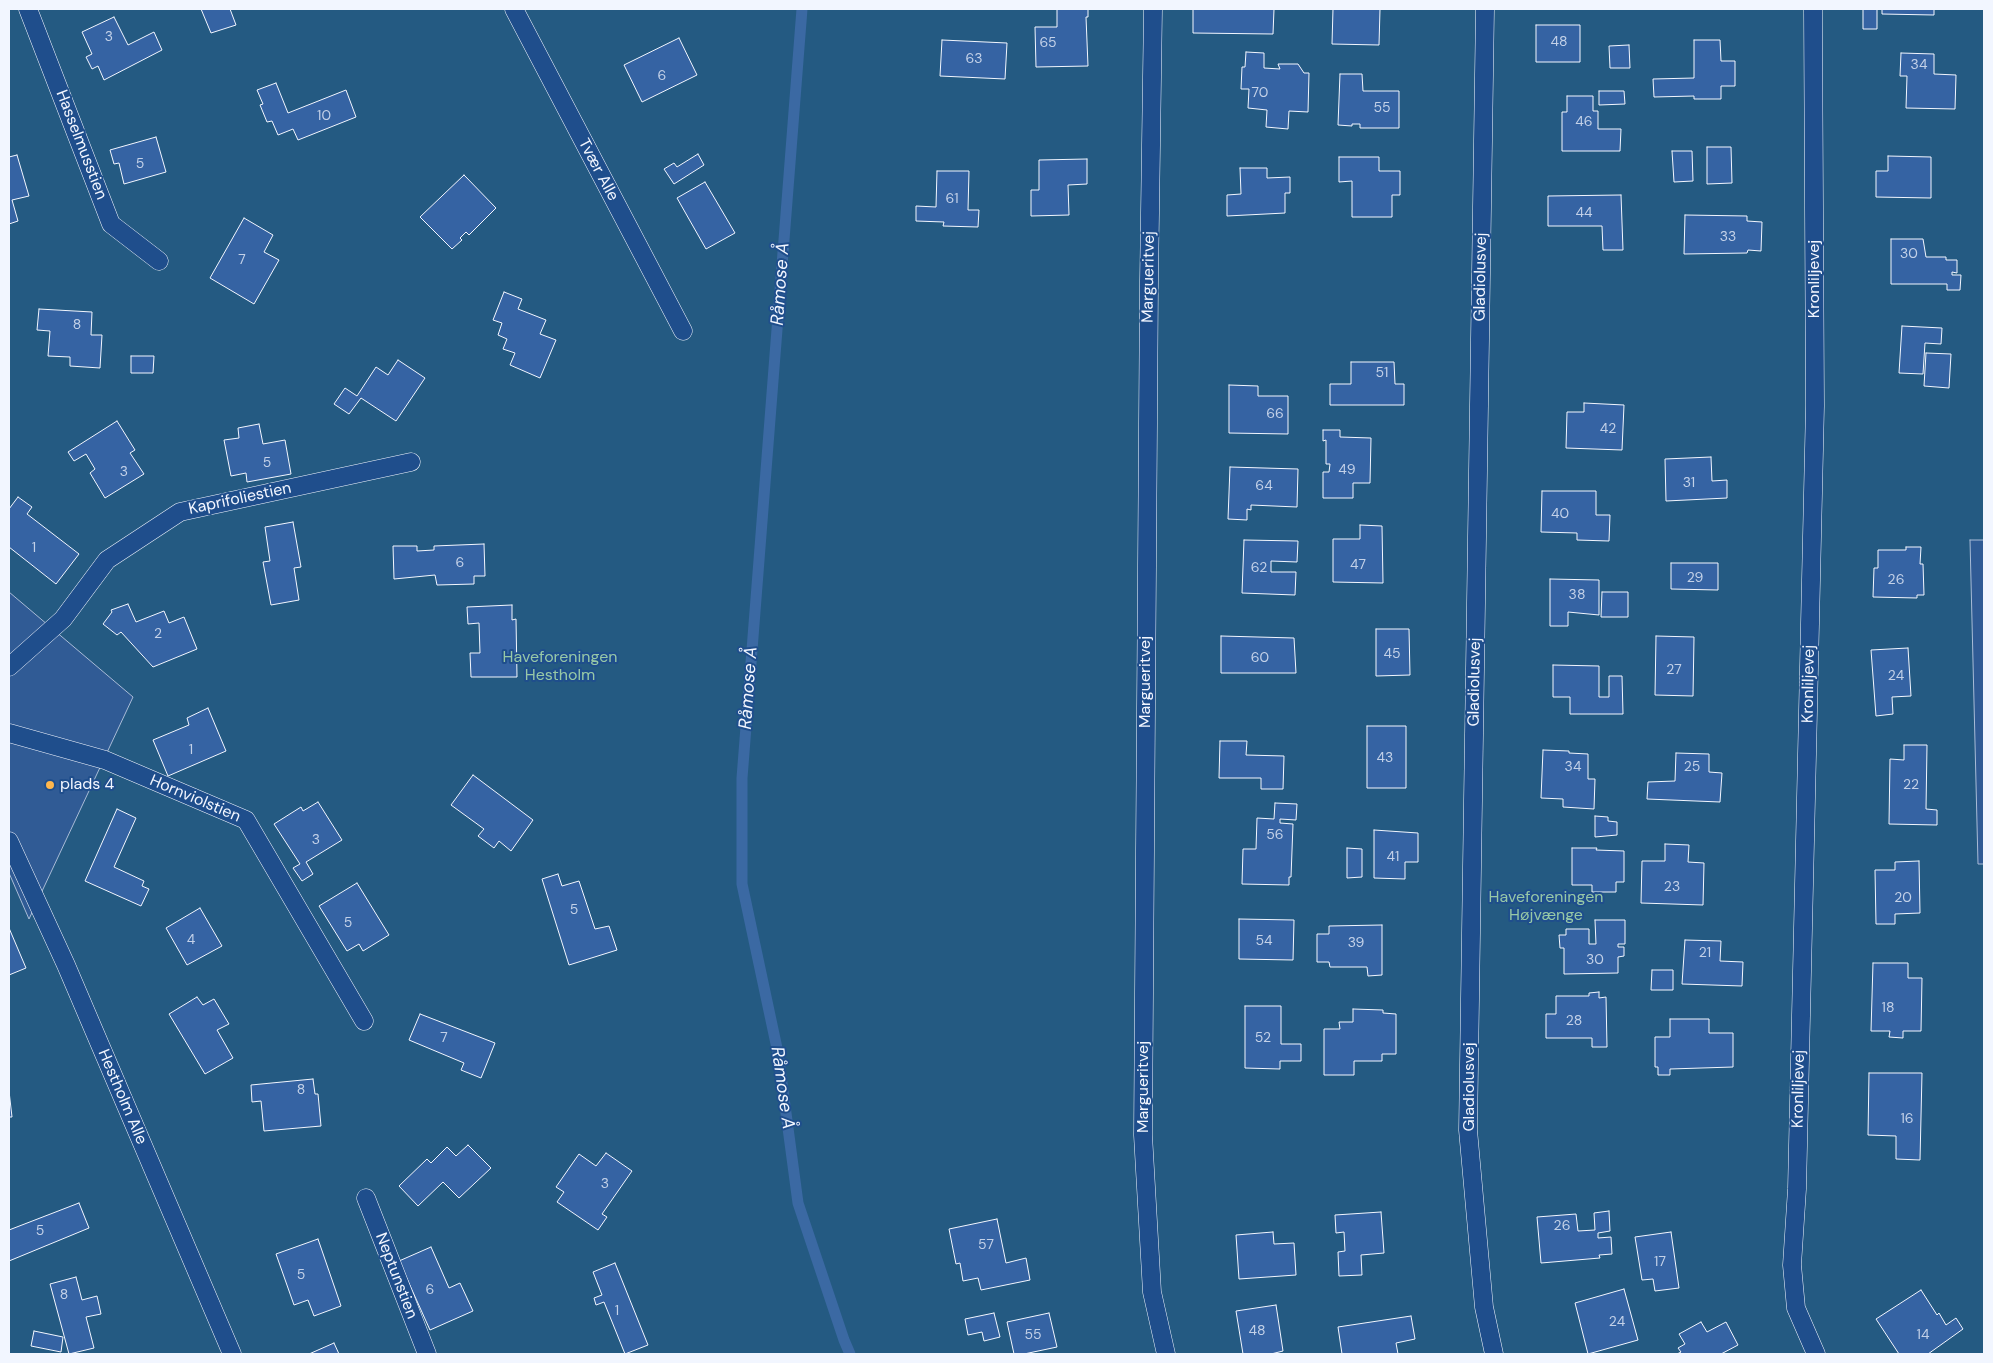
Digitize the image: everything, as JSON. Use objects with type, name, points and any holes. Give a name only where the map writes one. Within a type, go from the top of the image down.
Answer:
[{"type":"lane","name":"Hasselmusstien","points":[[28,9],[111,224],[159,261]]},
{"type":"lane","name":"Tvær Alle","points":[[514,9],[683,331]]},
{"type":"lane","name":"Margueritvej","points":[[1153,9],[1149,281],[1143,1135],[1152,1292],[1166,1354]]},
{"type":"lane","name":"Gladiolusvej","points":[[1485,9],[1468,1130],[1484,1307],[1494,1354]]},
{"type":"lane","name":"Kronliljevej","points":[[1814,9],[1815,406],[1797,1189],[1792,1265],[1796,1308],[1816,1354]]},
{"type":"lane","name":"Kaprifoliestien","points":[[9,667],[63,619],[107,560],[180,512],[411,462]]},
{"type":"lane","name":"Hornviolstien","points":[[9,733],[104,760],[246,820],[364,1021]]},
{"type":"lane","name":"Hestholm Alle","points":[[9,841],[66,965],[232,1354]]},
{"type":"lane","name":"Neptunstien","points":[[366,1198],[427,1354]]},
{"type":"green space","points":[[9,9],[1984,9],[1984,1354],[9,1354]]},
{"type":"shaded area","points":[[1970,540],[1984,540],[1984,864],[1978,864]]},
{"type":"shaded area","name":"plads 4","points":[[9,592],[133,697],[29,919],[9,873]]},
{"type":"building","points":[[201,9],[230,9],[236,25],[211,33]]},
{"type":"building","points":[[1057,9],[1088,9],[1088,17],[1086,17],[1088,66],[1036,67],[1035,27],[1057,27]]},
{"type":"building","points":[[1193,9],[1274,9],[1273,34],[1193,33]]},
{"type":"building","points":[[1333,9],[1380,9],[1379,45],[1332,44]]},
{"type":"building","points":[[1863,9],[1877,9],[1877,29],[1863,29]]},
{"type":"building","points":[[1882,9],[1934,9],[1934,15],[1882,14]]},
{"type":"building","points":[[114,17],[128,45],[154,32],[162,50],[104,80],[98,66],[92,69],[86,57],[92,54],[82,32]]},
{"type":"building","points":[[1536,25],[1580,25],[1580,62],[1536,62]]},
{"type":"building","points":[[679,38],[697,75],[642,102],[624,65]]},
{"type":"building","points":[[942,40],[1007,43],[1005,79],[940,76]]},
{"type":"building","points":[[1694,40],[1720,40],[1721,61],[1735,61],[1735,86],[1721,86],[1721,99],[1694,99],[1694,96],[1654,97],[1653,79],[1694,78]]},
{"type":"building","points":[[1629,45],[1630,68],[1610,68],[1609,46]]},
{"type":"building","points":[[1246,52],[1264,53],[1264,68],[1280,69],[1278,64],[1298,64],[1304,73],[1309,73],[1308,112],[1289,111],[1288,129],[1266,127],[1267,110],[1248,108],[1249,89],[1241,89],[1242,67],[1245,67]]},
{"type":"building","points":[[1901,53],[1934,54],[1934,74],[1956,75],[1955,109],[1906,108],[1907,76],[1900,76]]},
{"type":"building","points":[[1340,74],[1362,74],[1363,91],[1399,91],[1399,128],[1360,128],[1360,124],[1352,124],[1352,126],[1338,125]]},
{"type":"building","points":[[276,83],[288,113],[346,90],[356,117],[298,140],[293,129],[278,135],[272,121],[267,122],[260,105],[263,104],[257,90]]},
{"type":"building","points":[[1599,91],[1624,91],[1625,104],[1599,105]]},
{"type":"building","points":[[1567,96],[1593,96],[1593,111],[1598,111],[1598,129],[1621,129],[1620,151],[1562,151],[1562,112],[1567,112]]},
{"type":"building","points":[[156,137],[166,172],[124,184],[119,163],[114,164],[110,150]]},
{"type":"building","points":[[1707,147],[1731,147],[1732,183],[1707,184]]},
{"type":"building","points":[[1672,151],[1692,151],[1693,181],[1674,182]]},
{"type":"building","points":[[698,154],[704,165],[674,184],[664,169],[674,163],[677,167]]},
{"type":"building","points":[[17,155],[29,196],[12,200],[18,221],[9,224],[9,157]]},
{"type":"building","points":[[1888,156],[1931,157],[1931,198],[1876,197],[1876,171],[1888,171]]},
{"type":"building","points":[[1339,157],[1379,157],[1379,171],[1400,171],[1400,195],[1392,195],[1392,217],[1352,217],[1352,181],[1339,182]]},
{"type":"building","points":[[1087,159],[1087,184],[1068,185],[1069,215],[1031,216],[1031,190],[1039,190],[1039,160]]},
{"type":"building","points":[[1240,168],[1267,168],[1267,178],[1290,177],[1290,193],[1285,193],[1285,213],[1227,216],[1227,195],[1241,194]]},
{"type":"building","points":[[937,171],[969,171],[968,210],[979,210],[978,227],[943,226],[944,222],[916,221],[916,206],[936,207]]},
{"type":"building","points":[[464,175],[496,208],[469,235],[466,232],[460,238],[462,240],[452,249],[420,217]]},
{"type":"building","points":[[705,182],[735,233],[706,249],[677,198]]},
{"type":"building","points":[[1621,195],[1623,250],[1603,250],[1602,226],[1548,226],[1548,196]]},
{"type":"building","points":[[1685,215],[1747,216],[1747,221],[1762,222],[1761,251],[1748,250],[1747,253],[1684,254]]},
{"type":"building","points":[[244,218],[273,235],[264,252],[279,260],[254,304],[210,278]]},
{"type":"building","points":[[1891,239],[1923,239],[1926,257],[1946,257],[1946,260],[1957,260],[1957,273],[1952,272],[1952,275],[1961,275],[1960,290],[1947,290],[1947,284],[1891,284]]},
{"type":"building","points":[[504,292],[522,299],[518,309],[546,320],[540,334],[556,340],[540,378],[510,365],[515,353],[503,349],[507,339],[498,335],[502,323],[493,320]]},
{"type":"building","points":[[39,309],[92,312],[91,335],[102,335],[100,368],[70,366],[70,357],[48,356],[50,331],[37,330]]},
{"type":"building","points":[[1902,326],[1942,328],[1941,344],[1925,343],[1923,374],[1899,373]]},
{"type":"building","points":[[1926,353],[1951,354],[1949,388],[1924,386]]},
{"type":"building","points":[[131,356],[154,356],[153,373],[131,373]]},
{"type":"building","points":[[398,360],[425,378],[396,421],[361,398],[349,414],[334,404],[345,388],[357,396],[376,367],[388,375]]},
{"type":"building","points":[[1351,362],[1394,362],[1395,384],[1404,384],[1404,405],[1330,405],[1330,384],[1351,384]]},
{"type":"building","points":[[1229,385],[1258,386],[1258,396],[1288,396],[1288,434],[1229,433]]},
{"type":"building","points":[[1584,403],[1624,405],[1622,450],[1566,448],[1567,412],[1584,412]]},
{"type":"building","points":[[117,421],[135,450],[130,453],[144,474],[105,498],[90,473],[95,469],[86,454],[74,461],[68,452]]},
{"type":"building","points":[[259,424],[263,444],[285,440],[291,474],[247,482],[246,473],[231,476],[224,440],[239,438],[238,428]]},
{"type":"building","points":[[1323,430],[1340,430],[1340,437],[1371,438],[1370,483],[1353,483],[1353,498],[1323,498],[1323,472],[1329,472],[1330,464],[1326,464],[1326,440],[1323,441]]},
{"type":"building","points":[[1711,457],[1712,481],[1727,480],[1727,498],[1666,501],[1665,459]]},
{"type":"building","points":[[1230,467],[1298,469],[1297,507],[1251,505],[1251,510],[1247,509],[1247,520],[1228,519]]},
{"type":"building","points":[[1542,491],[1596,491],[1596,515],[1610,515],[1609,541],[1577,540],[1577,533],[1541,532]]},
{"type":"building","points":[[18,497],[32,507],[27,514],[79,554],[56,584],[9,547],[9,509]]},
{"type":"building","points":[[293,522],[301,567],[294,568],[299,600],[271,605],[263,562],[270,561],[265,527]]},
{"type":"building","points":[[1360,525],[1382,526],[1383,583],[1333,582],[1333,539],[1360,539]]},
{"type":"building","points":[[1244,540],[1298,541],[1297,562],[1271,561],[1271,572],[1296,572],[1295,595],[1242,593]]},
{"type":"building","points":[[484,544],[485,576],[474,576],[474,584],[437,585],[435,575],[394,579],[393,546],[417,546],[417,551],[434,550],[434,546]]},
{"type":"building","points":[[1906,547],[1921,547],[1920,564],[1923,564],[1924,595],[1917,595],[1917,598],[1873,597],[1874,568],[1878,568],[1878,550],[1906,550]]},
{"type":"building","points":[[1671,563],[1718,563],[1718,590],[1671,589]]},
{"type":"building","points":[[1550,579],[1599,580],[1599,615],[1568,612],[1568,626],[1550,626]]},
{"type":"building","points":[[1602,592],[1628,592],[1628,617],[1601,617]]},
{"type":"building","points":[[128,604],[136,622],[164,611],[169,623],[184,617],[197,649],[153,667],[121,632],[117,635],[103,624],[112,612],[111,610]]},
{"type":"building","points":[[512,605],[512,620],[516,619],[517,677],[471,677],[470,653],[480,653],[479,623],[468,624],[467,607]]},
{"type":"building","points":[[1376,629],[1409,629],[1410,675],[1376,676]]},
{"type":"building","points":[[1221,636],[1294,638],[1296,673],[1221,673]]},
{"type":"building","points":[[1656,636],[1694,637],[1693,696],[1655,695]]},
{"type":"building","points":[[1908,648],[1911,696],[1892,697],[1893,714],[1876,716],[1871,650]]},
{"type":"building","points":[[1553,665],[1599,666],[1599,697],[1609,697],[1609,676],[1622,676],[1623,714],[1570,714],[1570,697],[1553,697]]},
{"type":"building","points":[[208,708],[226,751],[168,776],[153,740],[189,725],[187,718]]},
{"type":"building","points":[[1367,726],[1406,726],[1406,788],[1367,788]]},
{"type":"building","points":[[1220,741],[1247,741],[1246,755],[1284,756],[1283,789],[1261,789],[1261,778],[1219,778]]},
{"type":"building","points":[[1904,745],[1927,745],[1926,809],[1937,810],[1937,825],[1889,824],[1890,759],[1904,760]]},
{"type":"building","points":[[1543,750],[1588,754],[1588,779],[1595,779],[1594,809],[1563,807],[1563,799],[1541,798]]},
{"type":"building","points":[[1676,753],[1709,754],[1709,772],[1722,773],[1720,802],[1647,799],[1648,782],[1675,781]]},
{"type":"building","points":[[473,775],[533,820],[511,851],[499,841],[494,848],[478,836],[484,829],[451,805]]},
{"type":"building","points":[[318,802],[342,840],[306,862],[313,874],[302,881],[293,868],[300,864],[274,824],[301,807],[303,811]]},
{"type":"building","points":[[1275,803],[1297,804],[1296,820],[1280,819],[1280,823],[1293,824],[1289,885],[1242,884],[1243,849],[1256,849],[1257,818],[1274,819]]},
{"type":"building","points":[[117,809],[136,818],[114,867],[144,881],[142,886],[149,889],[141,906],[85,881]]},
{"type":"building","points":[[1595,816],[1608,817],[1608,821],[1617,822],[1617,835],[1595,837]]},
{"type":"building","points":[[1374,830],[1418,833],[1418,862],[1405,862],[1405,879],[1374,878]]},
{"type":"building","points":[[1665,844],[1689,845],[1688,862],[1704,863],[1703,905],[1641,903],[1642,861],[1665,861]]},
{"type":"building","points":[[1347,848],[1362,849],[1362,877],[1347,878]]},
{"type":"building","points":[[1572,848],[1624,851],[1624,882],[1616,882],[1616,892],[1592,892],[1592,885],[1572,885]]},
{"type":"building","points":[[1919,861],[1920,913],[1895,914],[1895,924],[1876,924],[1875,870],[1895,870],[1895,862]]},
{"type":"building","points":[[558,874],[562,886],[579,881],[595,929],[609,926],[617,950],[569,965],[542,879]]},
{"type":"building","points":[[357,883],[389,935],[363,951],[359,944],[347,951],[319,906]]},
{"type":"building","points":[[200,908],[222,946],[187,965],[166,928]]},
{"type":"building","points":[[1239,919],[1294,920],[1293,960],[1239,959]]},
{"type":"building","points":[[1595,920],[1625,920],[1625,944],[1618,944],[1618,947],[1624,947],[1624,956],[1618,957],[1618,973],[1564,974],[1564,948],[1560,948],[1559,935],[1566,935],[1566,929],[1589,929],[1589,944],[1596,944]]},
{"type":"building","points":[[1382,925],[1382,975],[1368,976],[1367,967],[1330,967],[1329,962],[1317,962],[1317,934],[1329,934],[1329,926]]},
{"type":"building","points":[[9,928],[26,968],[9,975]]},
{"type":"building","points":[[1685,940],[1721,941],[1720,961],[1743,962],[1742,986],[1682,984]]},
{"type":"building","points":[[1873,963],[1908,963],[1908,978],[1922,978],[1921,1031],[1903,1031],[1903,1038],[1889,1037],[1890,1031],[1871,1031]]},
{"type":"building","points":[[1652,970],[1673,970],[1673,990],[1651,990]]},
{"type":"building","points":[[1599,992],[1599,998],[1606,997],[1607,1047],[1592,1047],[1592,1038],[1546,1038],[1546,1014],[1556,1014],[1556,996],[1589,996],[1589,993]]},
{"type":"building","points":[[197,997],[203,1005],[214,999],[229,1024],[217,1030],[233,1058],[205,1074],[169,1014]]},
{"type":"building","points":[[1245,1006],[1281,1006],[1281,1044],[1301,1044],[1301,1061],[1280,1061],[1280,1069],[1245,1068]]},
{"type":"building","points":[[1353,1009],[1383,1010],[1383,1013],[1396,1014],[1396,1054],[1382,1054],[1382,1061],[1354,1061],[1354,1075],[1324,1075],[1324,1029],[1340,1029],[1339,1022],[1353,1022]]},
{"type":"building","points":[[420,1014],[495,1043],[481,1078],[461,1070],[464,1063],[409,1040]]},
{"type":"building","points":[[1670,1019],[1709,1019],[1709,1033],[1733,1033],[1733,1067],[1670,1069],[1670,1075],[1658,1075],[1658,1067],[1655,1067],[1655,1037],[1670,1037]]},
{"type":"building","points":[[1869,1073],[1922,1073],[1920,1160],[1896,1159],[1896,1136],[1868,1135]]},
{"type":"building","points":[[313,1079],[315,1094],[318,1094],[321,1126],[264,1131],[261,1101],[252,1102],[251,1085]]},
{"type":"building","points":[[9,1091],[12,1117],[9,1117]]},
{"type":"building","points":[[468,1145],[491,1168],[459,1198],[443,1182],[418,1206],[399,1186],[427,1159],[431,1163],[447,1147],[456,1156]]},
{"type":"building","points":[[606,1153],[632,1171],[602,1214],[607,1217],[598,1230],[557,1202],[564,1192],[556,1187],[579,1154],[596,1166]]},
{"type":"building","points":[[79,1203],[89,1228],[9,1261],[9,1230]]},
{"type":"building","points":[[1609,1211],[1610,1231],[1598,1233],[1598,1238],[1611,1237],[1612,1254],[1599,1255],[1600,1258],[1541,1263],[1537,1217],[1576,1214],[1578,1231],[1595,1230],[1594,1213]]},
{"type":"building","points":[[1381,1212],[1384,1253],[1361,1255],[1362,1275],[1339,1276],[1338,1252],[1345,1251],[1344,1232],[1336,1233],[1335,1215]]},
{"type":"building","points":[[997,1219],[1006,1263],[1026,1258],[1030,1280],[981,1290],[978,1278],[963,1281],[960,1263],[956,1264],[949,1229]]},
{"type":"building","points":[[1273,1232],[1274,1244],[1294,1243],[1296,1275],[1239,1279],[1236,1235]]},
{"type":"building","points":[[1671,1232],[1679,1288],[1655,1291],[1653,1279],[1642,1280],[1635,1237]]},
{"type":"building","points":[[318,1239],[341,1306],[314,1316],[308,1300],[294,1305],[276,1254]]},
{"type":"building","points":[[431,1247],[449,1288],[460,1283],[473,1311],[430,1330],[399,1261]]},
{"type":"building","points":[[615,1263],[648,1345],[625,1354],[604,1302],[596,1305],[594,1298],[602,1295],[593,1272]]},
{"type":"building","points":[[76,1277],[82,1300],[97,1296],[101,1314],[86,1317],[94,1348],[69,1354],[50,1284]]},
{"type":"building","points":[[1624,1289],[1638,1340],[1588,1354],[1575,1303]]},
{"type":"building","points":[[1921,1290],[1937,1315],[1939,1313],[1946,1325],[1956,1318],[1963,1329],[1928,1354],[1899,1354],[1876,1319]]},
{"type":"building","points":[[1276,1305],[1283,1351],[1271,1354],[1243,1354],[1236,1311]]},
{"type":"building","points":[[994,1313],[1000,1337],[984,1341],[982,1332],[968,1335],[965,1319]]},
{"type":"building","points":[[1049,1313],[1057,1347],[1024,1354],[1014,1354],[1007,1322]]},
{"type":"building","points":[[1411,1316],[1415,1339],[1396,1343],[1398,1354],[1342,1354],[1338,1327]]},
{"type":"building","points":[[1701,1322],[1707,1332],[1726,1322],[1738,1345],[1721,1354],[1677,1354],[1681,1352],[1678,1348],[1685,1344],[1679,1334]]},
{"type":"building","points":[[34,1331],[63,1337],[61,1352],[31,1346]]},
{"type":"building","points":[[334,1343],[339,1354],[309,1354]]},
{"type":"waterway","name":"Råmose Å","points":[[802,9],[742,778],[742,884],[778,1053],[798,1203],[850,1354]]},
{"type":"place","name":"plads 4","points":[[50,785]]},
{"type":"park label","name":"Haveforeningen Hestholm","points":[[560,667]]},
{"type":"park label","name":"Haveforeningen Højvænge","points":[[1546,907]]}]
